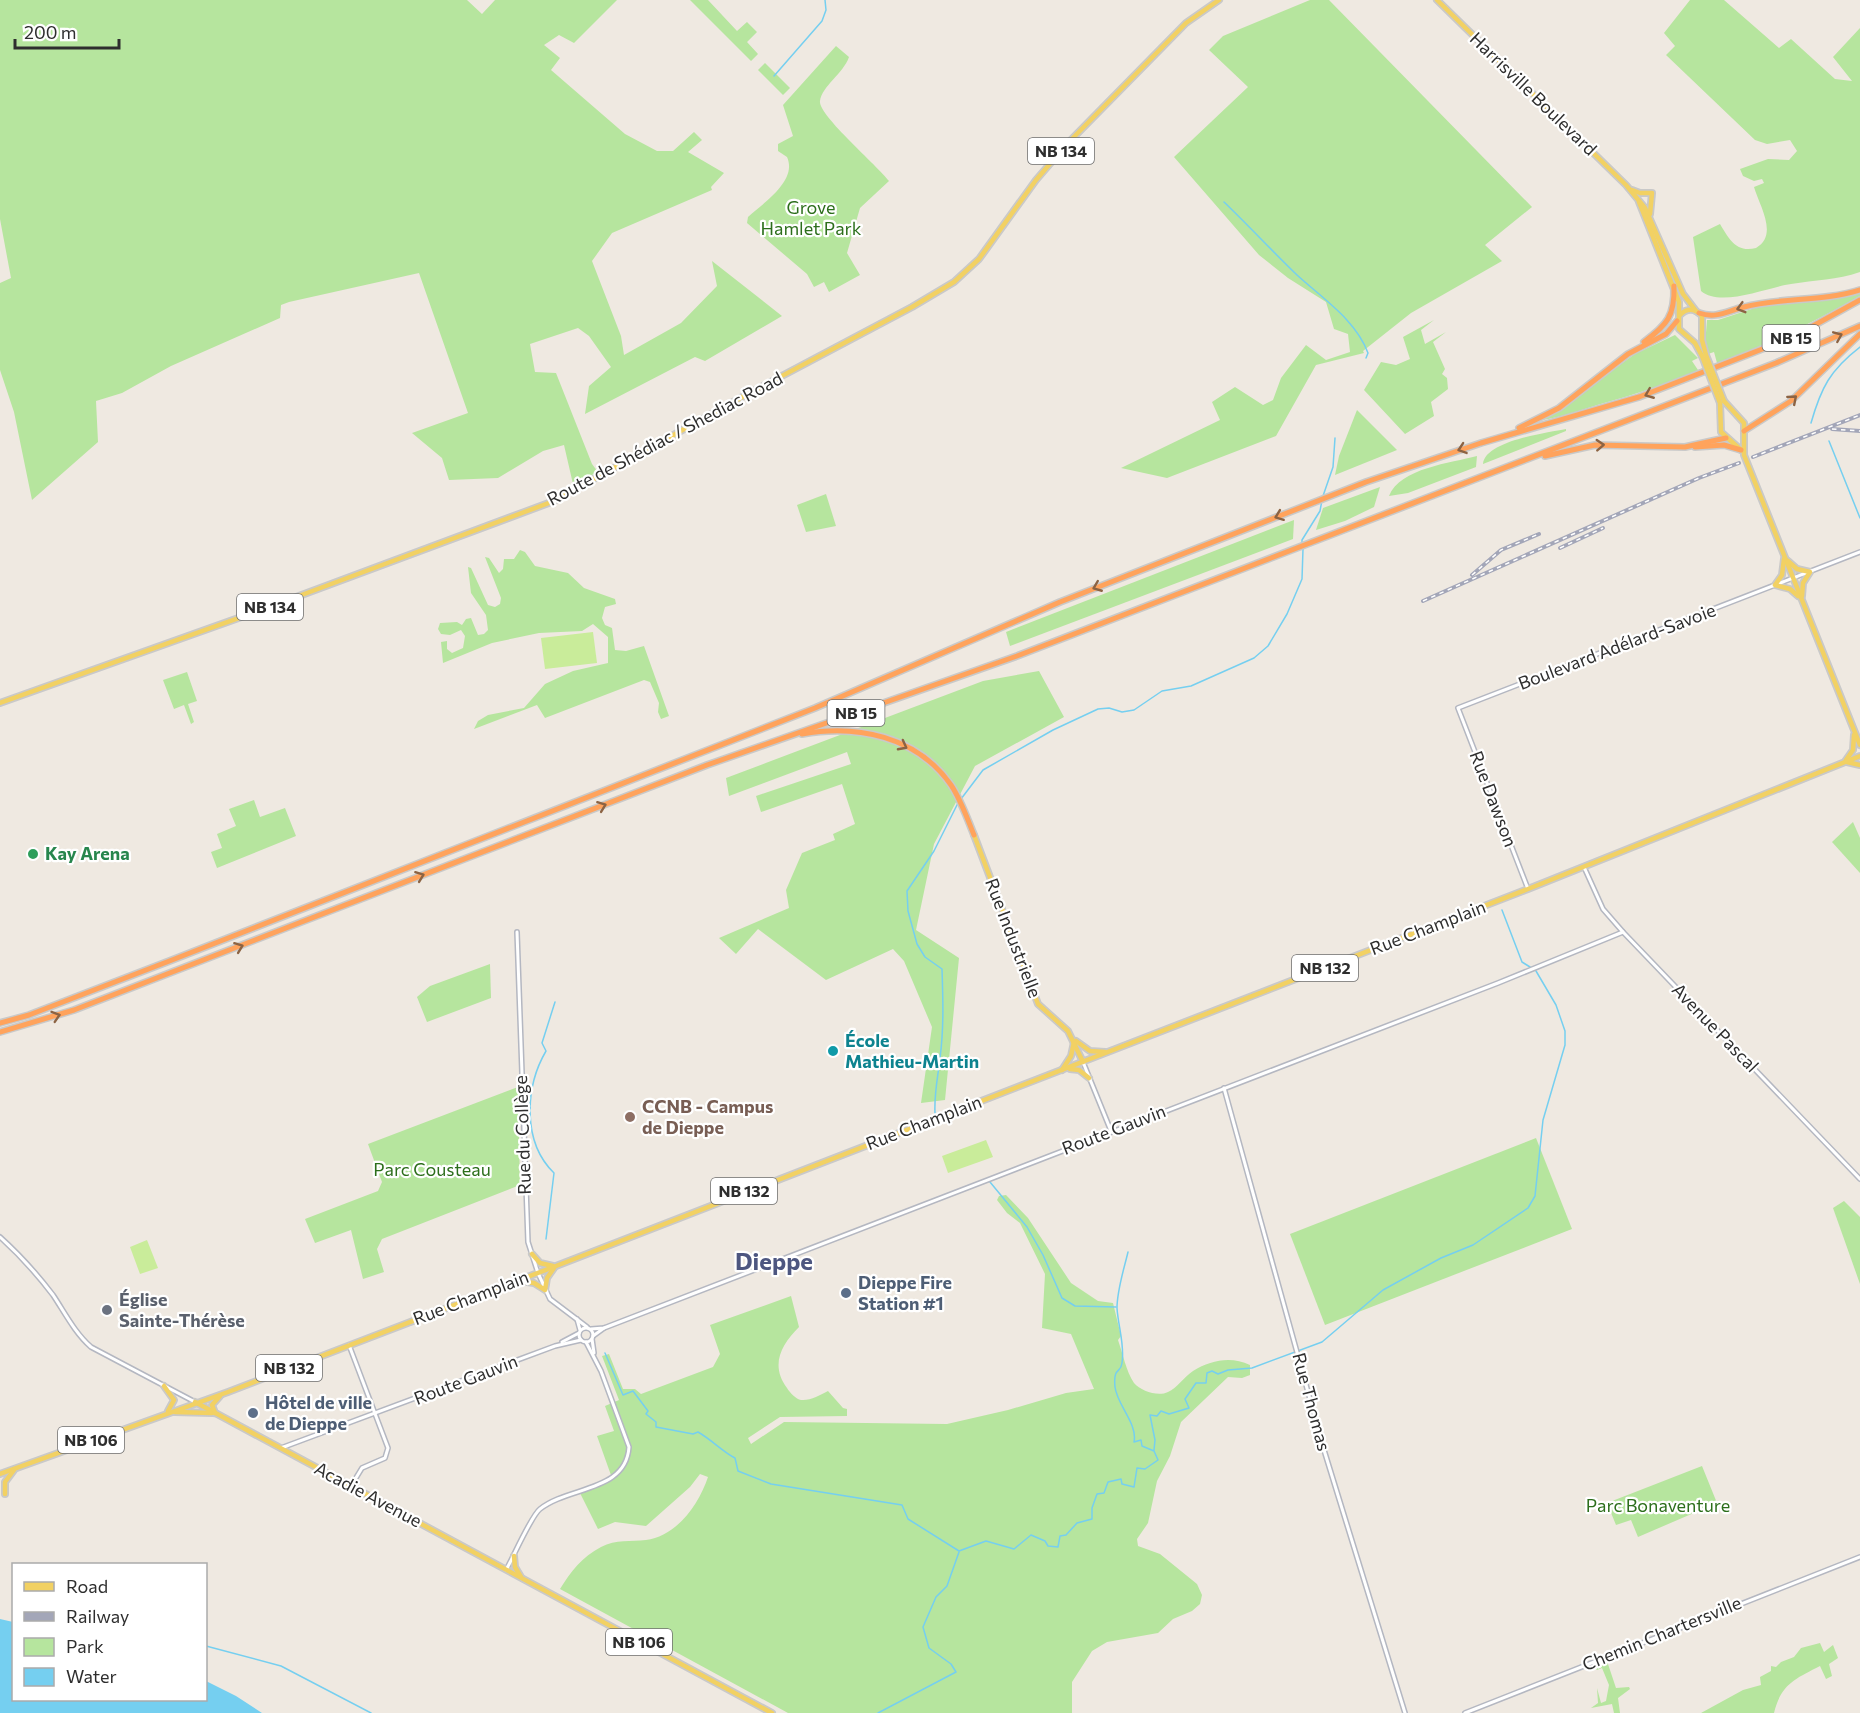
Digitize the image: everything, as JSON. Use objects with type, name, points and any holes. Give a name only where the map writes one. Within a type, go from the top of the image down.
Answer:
[{"type":"highway","points":[[1481,443],[1537,420],[1559,408],[1664,327],[1669,319],[1674,286]]},
{"type":"highway","points":[[1698,312],[1715,317],[1757,304],[1814,299],[1860,290]]},
{"type":"highway","name":"NB 15","points":[[0,1023],[172,960],[815,708],[1060,602],[1366,482],[1481,443],[1639,398],[1793,337],[1860,300]]},
{"type":"highway","points":[[1636,349],[1666,334],[1678,319]]},
{"type":"highway","name":"NB 15","points":[[0,1032],[74,1010],[707,765],[1017,656],[1776,363],[1860,326]]},
{"type":"highway","points":[[1744,432],[1791,401],[1860,334]]},
{"type":"highway","points":[[1685,447],[1726,438]]},
{"type":"highway","points":[[1483,476],[1574,447],[1603,444],[1685,447],[1724,445],[1742,452]]},
{"type":"highway","points":[[786,737],[840,729],[861,731],[883,736],[910,749],[949,782],[960,799],[974,835]]},
{"type":"main road","name":"Route de Shédiac / Shediac Road","points":[[0,703],[264,609],[554,501],[912,307],[954,282],[979,259],[1043,171],[1067,144],[1186,23],[1219,0]]},
{"type":"main road","name":"Harrisville Boulevard","points":[[1437,0],[1629,189]]},
{"type":"main road","points":[[1629,189],[1651,219],[1683,294],[1704,319],[1702,340],[1704,356]]},
{"type":"main road","points":[[1629,189],[1640,194],[1652,193],[1651,219]]},
{"type":"main road","points":[[1639,202],[1674,286],[1680,306],[1679,329],[1695,343],[1704,356],[1722,402],[1721,432],[1742,452],[1860,745]]},
{"type":"main road","points":[[1678,319],[1684,311],[1698,312]]},
{"type":"main road","points":[[1722,402],[1743,420],[1742,452]]},
{"type":"main road","points":[[1726,438],[1735,439],[1744,432]]},
{"type":"main road","points":[[1784,556],[1796,568],[1810,572],[1804,581],[1802,599]]},
{"type":"main road","points":[[1784,556],[1782,575],[1775,585],[1791,589],[1802,599]]},
{"type":"main road","points":[[1854,730],[1860,736]]},
{"type":"main road","points":[[1854,730],[1853,750],[1845,762],[1860,765]]},
{"type":"main road","name":"NB 132","points":[[1845,762],[1860,756]]},
{"type":"main road","name":"Rue Champlain","points":[[0,1474],[228,1392],[515,1282],[1528,889],[1845,762]]},
{"type":"main road","name":"Rue Industrielle","points":[[974,835],[1038,1004],[1074,1040],[1083,1062]]},
{"type":"main road","points":[[1062,1070],[1071,1056],[1074,1040],[1089,1051],[1108,1052]]},
{"type":"main road","points":[[1062,1070],[1076,1069],[1089,1078]]},
{"type":"main road","points":[[515,1282],[525,1281],[545,1290],[546,1278],[555,1266],[540,1263],[532,1254]]},
{"type":"main road","points":[[164,1386],[174,1400],[173,1406],[167,1413]]},
{"type":"main road","points":[[167,1413],[184,1411],[214,1413],[213,1401],[228,1392]]},
{"type":"main road","name":"Acadie Avenue","points":[[195,1402],[772,1713]]},
{"type":"main road","points":[[5,1494],[6,1480],[16,1468]]},
{"type":"main road","points":[[514,1556],[515,1566],[523,1579]]},
{"type":"street","points":[[1810,572],[1860,552]]},
{"type":"street","name":"Boulevard Adélard-Savoie","points":[[1458,708],[1775,585],[1792,576],[1810,572]]},
{"type":"street","name":"Rue Dawson","points":[[1458,708],[1528,889]]},
{"type":"street","name":"Avenue Pascal","points":[[1584,867],[1597,899],[1623,932],[1860,1179]]},
{"type":"street","name":"Rue du Collège","points":[[517,932],[525,1217],[532,1254],[545,1290],[556,1305],[589,1328]]},
{"type":"street","name":"Route Gauvin","points":[[586,1342],[604,1328],[1498,983],[1623,932]]},
{"type":"street","points":[[1083,1062],[1111,1131]]},
{"type":"street","name":"Rue Thomas","points":[[1224,1088],[1327,1461],[1405,1713]]},
{"type":"street","name":"Acadie Avenue","points":[[0,1237],[25,1260],[81,1339],[91,1347],[195,1402]]},
{"type":"street","points":[[506,1570],[538,1510],[560,1498],[612,1478],[623,1470],[628,1459],[629,1447],[594,1355],[586,1342],[581,1340],[578,1319]]},
{"type":"street","points":[[589,1328],[593,1337],[594,1355]]},
{"type":"street","name":"Route Gauvin","points":[[557,1346],[580,1331],[589,1328],[604,1328]]},
{"type":"street","name":"Route Gauvin","points":[[280,1448],[557,1346],[581,1340]]},
{"type":"street","points":[[349,1345],[388,1453],[381,1461],[362,1468],[351,1486]]},
{"type":"street","points":[[295,1457],[293,1450],[296,1444]]},
{"type":"street","name":"Chemin Chartersville","points":[[1465,1713],[1860,1557]]},
{"type":"green space","points":[[0,0],[467,0],[482,14],[495,0],[617,0],[574,43],[559,35],[544,45],[560,58],[551,70],[625,134],[657,151],[673,151],[694,132],[702,140],[688,152],[724,173],[711,187],[712,190],[612,233],[592,261],[621,336],[624,355],[681,323],[717,286],[712,261],[782,316],[705,361],[695,357],[585,414],[589,386],[611,367],[589,336],[578,328],[530,344],[535,372],[556,373],[592,464],[598,472],[573,484],[564,445],[543,451],[498,478],[449,480],[442,458],[412,433],[468,413],[419,273],[289,302],[281,305],[280,318],[171,366],[122,393],[96,401],[98,442],[32,500],[14,412],[0,370],[0,283],[11,278],[0,219]]},
{"type":"green space","points":[[690,0],[708,0],[737,31],[747,22],[757,32],[747,42],[758,54],[751,61]]},
{"type":"green space","points":[[1310,0],[1329,0],[1532,207],[1485,245],[1502,261],[1411,313],[1363,351],[1364,353],[1316,365],[1276,436],[1167,478],[1121,468],[1220,420],[1212,402],[1235,387],[1263,405],[1273,400],[1281,378],[1306,345],[1326,360],[1350,352],[1348,334],[1334,329],[1326,302],[1288,278],[1259,255],[1174,157],[1248,87],[1209,50],[1223,36]]},
{"type":"green space","points":[[1690,0],[1724,0],[1779,48],[1791,39],[1835,79],[1852,81],[1833,57],[1860,28],[1860,272],[1732,297],[1720,298],[1701,291],[1693,237],[1720,224],[1730,240],[1738,247],[1756,248],[1763,242],[1767,228],[1754,187],[1764,183],[1762,179],[1754,181],[1743,176],[1740,169],[1768,159],[1789,160],[1797,151],[1790,140],[1767,144],[1755,140],[1666,55],[1675,46],[1664,33]]},
{"type":"green space","name":"Grove Hamlet Park","points":[[836,46],[849,57],[822,96],[820,101],[822,108],[889,181],[860,208],[847,253],[860,275],[829,292],[824,282],[814,287],[807,274],[747,223],[748,217],[777,191],[788,175],[787,157],[778,151],[778,144],[793,136],[783,105]]},
{"type":"green space","points":[[765,63],[790,88],[783,95],[758,70]]},
{"type":"green space","points":[[1860,292],[1860,296],[1798,329],[1703,370],[1638,393],[1542,420],[1635,354],[1675,335],[1698,358],[1692,361],[1698,370],[1717,363],[1714,352],[1708,354],[1705,345],[1707,320],[1718,320],[1764,305]]},
{"type":"green space","points":[[1434,320],[1421,330],[1425,344],[1446,332],[1433,342],[1445,369],[1442,374],[1447,378],[1448,389],[1431,402],[1434,416],[1405,434],[1364,390],[1381,362],[1396,365],[1410,359],[1403,337]]},
{"type":"green space","points":[[1357,410],[1397,450],[1335,475],[1339,456]]},
{"type":"green space","points":[[1566,429],[1566,431],[1483,464],[1486,456],[1505,444]]},
{"type":"green space","points":[[1477,456],[1476,467],[1408,493],[1389,496],[1404,479],[1415,473],[1441,464]]},
{"type":"green space","points":[[1380,487],[1374,507],[1345,521],[1316,530],[1323,508]]},
{"type":"green space","points":[[826,494],[836,526],[806,532],[797,505]]},
{"type":"green space","points":[[1294,520],[1293,539],[1010,646],[1006,632]]},
{"type":"green space","points":[[520,550],[525,552],[535,566],[568,573],[584,588],[615,599],[616,604],[605,607],[602,618],[605,625],[612,628],[615,650],[626,651],[644,646],[669,716],[661,719],[658,712],[659,703],[650,682],[644,680],[545,718],[537,705],[474,729],[478,721],[488,715],[524,708],[545,684],[573,671],[608,663],[608,637],[593,624],[582,631],[539,633],[492,643],[443,663],[441,642],[447,641],[447,649],[452,653],[463,648],[465,636],[461,630],[450,635],[441,634],[438,629],[440,623],[457,622],[462,625],[466,619],[471,618],[478,635],[488,630],[486,615],[471,593],[468,567],[471,568],[488,605],[495,607],[500,604],[501,598],[485,557],[489,558],[499,573],[503,569],[504,559],[514,559]]},
{"type":"green space","points":[[593,632],[597,663],[545,669],[541,638]]},
{"type":"green space","points":[[1039,671],[1064,717],[975,766],[934,844],[916,930],[959,958],[945,1100],[921,1103],[932,1027],[904,961],[893,949],[826,980],[758,929],[736,954],[719,938],[789,908],[786,890],[802,853],[835,840],[833,834],[855,824],[842,784],[761,812],[756,796],[851,764],[847,752],[729,796],[726,778],[983,681]]},
{"type":"green space","points":[[187,672],[197,701],[188,704],[194,722],[191,724],[184,705],[174,709],[163,680]]},
{"type":"green space","points":[[254,800],[260,817],[285,808],[296,836],[217,868],[211,852],[222,848],[217,834],[236,826],[229,809]]},
{"type":"green space","points":[[1853,822],[1860,838],[1860,873],[1832,842]]},
{"type":"green space","points":[[490,964],[491,998],[427,1022],[417,997],[430,986]]},
{"type":"green space","name":"Parc Cousteau","points":[[518,1087],[520,1185],[382,1239],[377,1249],[384,1272],[363,1279],[351,1230],[315,1243],[305,1219],[378,1191],[382,1182],[368,1144]]},
{"type":"green space","points":[[1536,1138],[1572,1229],[1325,1325],[1290,1234]]},
{"type":"green space","points":[[986,1140],[993,1157],[948,1173],[942,1156]]},
{"type":"green space","points":[[1006,1195],[1028,1218],[1071,1283],[1098,1301],[1113,1303],[1121,1336],[1118,1340],[1129,1373],[1137,1386],[1145,1391],[1159,1394],[1168,1392],[1193,1371],[1207,1364],[1228,1360],[1250,1365],[1250,1375],[1242,1378],[1228,1377],[1181,1422],[1170,1456],[1157,1481],[1148,1523],[1137,1539],[1138,1546],[1160,1554],[1197,1584],[1202,1595],[1200,1604],[1192,1611],[1173,1619],[1158,1633],[1107,1642],[1092,1651],[1072,1682],[1072,1713],[788,1713],[560,1589],[577,1565],[601,1547],[618,1542],[646,1540],[668,1532],[693,1508],[708,1477],[700,1474],[690,1487],[646,1526],[615,1522],[598,1529],[579,1491],[612,1478],[597,1436],[614,1431],[605,1406],[619,1400],[602,1356],[609,1354],[623,1389],[635,1389],[641,1394],[713,1367],[720,1354],[710,1325],[791,1296],[799,1327],[787,1341],[780,1356],[779,1371],[782,1380],[791,1394],[801,1400],[811,1399],[828,1391],[843,1408],[847,1409],[847,1416],[780,1417],[748,1438],[751,1444],[784,1422],[947,1424],[1008,1410],[1066,1393],[1094,1389],[1071,1334],[1042,1328],[1045,1274],[1020,1223],[1007,1213],[997,1200],[999,1196]]},
{"type":"green space","points":[[1844,1201],[1860,1217],[1860,1284],[1833,1208]]},
{"type":"green space","points":[[147,1240],[158,1268],[140,1274],[130,1247]]},
{"type":"green space","name":"Parc Bonaventure","points":[[1702,1466],[1717,1503],[1638,1537],[1631,1520],[1616,1525],[1607,1503]]},
{"type":"green space","points":[[1820,1643],[1824,1652],[1833,1645],[1838,1658],[1829,1664],[1832,1676],[1826,1679],[1820,1666],[1796,1679],[1781,1695],[1774,1713],[1701,1713],[1743,1690],[1761,1685],[1760,1677],[1771,1671],[1771,1666],[1776,1667],[1781,1662],[1794,1657],[1801,1648]]},
{"type":"green space","points":[[1607,1661],[1616,1688],[1629,1687],[1630,1689],[1618,1698],[1620,1713],[1614,1713],[1612,1704],[1591,1708],[1598,1703],[1597,1688],[1601,1703],[1606,1701],[1609,1685],[1602,1668],[1597,1670],[1594,1667]]},
{"type":"water","points":[[0,1619],[12,1622],[12,1701],[207,1701],[207,1682],[236,1696],[262,1713],[0,1713]]},
{"type":"waterway","points":[[774,76],[822,21],[826,10],[825,0]]},
{"type":"waterway","points":[[1224,202],[1297,275],[1347,320],[1363,341],[1368,353],[1366,358]]},
{"type":"waterway","points":[[1811,423],[1828,380],[1841,364],[1860,347]]},
{"type":"waterway","points":[[1323,496],[1333,467],[1335,438]]},
{"type":"waterway","points":[[1829,441],[1860,518]]},
{"type":"waterway","points":[[1302,544],[1302,540],[1320,511],[1322,500]]},
{"type":"waterway","points":[[961,799],[983,770],[1053,730],[1098,709],[1109,708],[1122,712],[1134,710],[1162,691],[1191,686],[1254,658],[1268,646],[1287,614],[1302,579],[1303,549]]},
{"type":"waterway","points":[[935,1113],[942,1036],[942,969],[925,957],[917,944],[908,911],[907,891],[934,851],[958,803]]},
{"type":"waterway","points":[[1502,910],[1522,962],[1530,967]]},
{"type":"waterway","points":[[1154,1450],[1155,1440],[1150,1415],[1157,1416],[1161,1411],[1169,1414],[1189,1408],[1185,1399],[1196,1383],[1206,1383],[1207,1373],[1212,1371],[1218,1374],[1228,1370],[1252,1368],[1322,1342],[1383,1290],[1441,1258],[1473,1245],[1528,1208],[1535,1196],[1543,1120],[1565,1045],[1565,1031],[1556,1005],[1536,971]]},
{"type":"waterway","points":[[546,1239],[554,1173],[536,1146],[530,1114],[534,1081],[546,1051],[542,1043],[555,1002]]},
{"type":"waterway","points":[[990,1182],[1027,1227],[1043,1255],[1062,1298],[1075,1306],[1116,1307]]},
{"type":"waterway","points":[[605,1353],[623,1395],[633,1391],[648,1411],[646,1414],[656,1422],[656,1427],[693,1434],[698,1432],[735,1458],[738,1471],[771,1484],[902,1505],[908,1519],[959,1551],[986,1541],[1014,1549],[1031,1535],[1045,1541],[1048,1546],[1058,1547],[1060,1536],[1066,1535],[1077,1523],[1092,1519],[1092,1508],[1097,1494],[1104,1493],[1108,1482],[1121,1479],[1122,1484],[1134,1487],[1137,1468],[1145,1469],[1158,1460],[1154,1451],[1142,1446],[1141,1440],[1134,1442],[1133,1428],[1119,1401],[1115,1387],[1115,1376],[1121,1366],[1123,1356],[1117,1301],[1128,1252]]},
{"type":"waterway","points":[[878,1713],[956,1672],[951,1664],[929,1648],[923,1627],[936,1597],[947,1586],[959,1552]]},
{"type":"waterway","points":[[207,1646],[281,1666],[371,1713]]},
{"type":"railway","points":[[1753,457],[1860,415]]},
{"type":"railway","points":[[1832,429],[1860,431]]},
{"type":"railway","points":[[1423,601],[1699,478],[1739,463]]},
{"type":"railway","points":[[1560,548],[1603,528]]},
{"type":"railway","points":[[1472,575],[1501,550],[1539,534]]},
{"type":"place","name":"Kay Arena","points":[[33,854]]},
{"type":"place","name":"École Mathieu-Martin","points":[[833,1051]]},
{"type":"place","name":"CCNB - Campus de Dieppe","points":[[630,1117]]},
{"type":"place","name":"Dieppe Fire Station #1","points":[[846,1293]]},
{"type":"place","name":"Église Sainte-Thérèse","points":[[107,1310]]},
{"type":"place","name":"Hôtel de ville de Dieppe","points":[[253,1413]]},
{"type":"district","name":"Dieppe","points":[[774,1262]]}]
